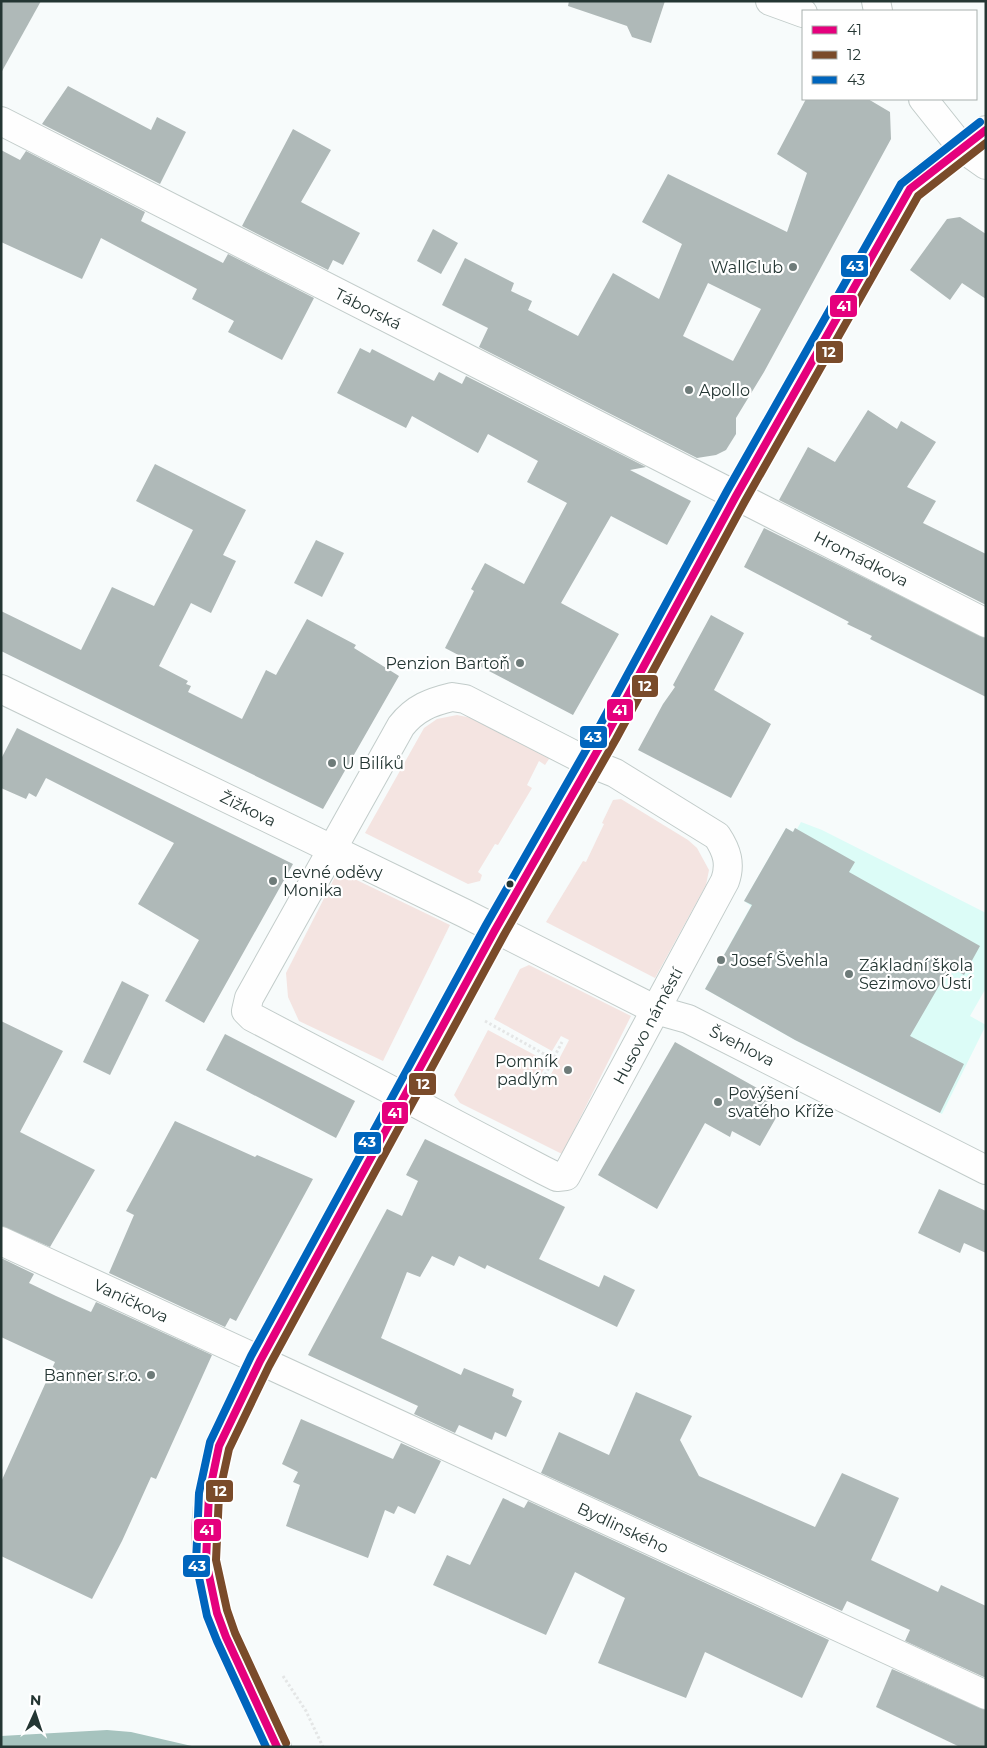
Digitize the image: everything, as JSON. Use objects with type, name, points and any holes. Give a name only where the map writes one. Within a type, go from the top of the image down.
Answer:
[{"type":"street","points":[[770,1],[802,13]]},
{"type":"street","points":[[923,100],[962,148],[986,165]]},
{"type":"street","name":"Táborská","points":[[1,121],[736,496]]},
{"type":"street","points":[[272,1735],[226,1637],[218,1613],[206,1561],[206,1529],[219,1446],[260,1361],[495,930],[590,763],[736,496],[910,189],[986,130]]},
{"type":"street","name":"Hromádkova","points":[[736,496],[986,623]]},
{"type":"street","name":"Žižkova","points":[[1,689],[495,930]]},
{"type":"street","name":"Husovo náměstí","points":[[452,698],[465,699],[590,763],[615,773],[717,836],[726,849],[728,871],[725,881],[566,1176],[552,1175],[252,1016],[246,1011],[249,998],[330,850],[400,726],[408,716],[428,703],[452,698]]},
{"type":"street","name":"Švehlova","points":[[495,930],[656,1010],[688,1019],[986,1170]]},
{"type":"street","name":"Vaníčkova","points":[[1,1241],[260,1361]]},
{"type":"street","name":"Bydlinského","points":[[260,1361],[986,1695]]},
{"type":"path","points":[[485,1022],[553,1059]]},
{"type":"path","points":[[545,1075],[562,1042]]},
{"type":"path","points":[[280,1672],[306,1711],[323,1747]]},
{"type":"shaded area","points":[[457,715],[472,718],[551,756],[545,765],[539,761],[527,785],[532,788],[498,845],[495,844],[478,872],[482,875],[480,881],[468,884],[365,833],[424,728],[437,719]]},
{"type":"shaded area","points":[[621,799],[688,840],[697,848],[709,870],[706,885],[655,978],[546,922],[583,861],[586,862],[613,800]]},
{"type":"shaded area","name":"Základní škola Sezimovo Ústí","points":[[801,822],[822,830],[986,913],[986,988],[970,1016],[986,1025],[942,1114],[795,1040],[705,989],[751,906],[744,901],[786,828],[793,832]]},
{"type":"shaded area","points":[[338,871],[450,925],[383,1061],[299,1021],[288,997],[286,973]]},
{"type":"shaded area","points":[[529,965],[631,1016],[562,1154],[460,1103],[454,1095],[488,1030],[548,1062],[540,1076],[548,1080],[569,1040],[561,1036],[552,1051],[494,1019],[520,969]]},
{"type":"shaded area","points":[[107,1730],[131,1732],[196,1747],[1,1747],[1,1736]]},
{"type":"building","points":[[1,1],[41,1],[1,73]]},
{"type":"building","points":[[569,1],[665,1],[651,43],[632,37],[627,26],[568,6]]},
{"type":"building","points":[[68,86],[151,130],[157,117],[186,132],[160,184],[42,124]]},
{"type":"building","points":[[805,100],[870,100],[890,112],[891,139],[764,372],[736,418],[736,434],[726,450],[716,455],[697,458],[479,347],[488,328],[442,305],[465,258],[514,283],[511,291],[532,301],[528,310],[578,336],[613,273],[659,299],[682,244],[642,222],[668,174],[787,232],[807,173],[777,154]],"holes":[[[708,283],[761,309],[733,361],[683,336]]]},
{"type":"building","points":[[293,129],[331,150],[301,202],[360,233],[343,265],[333,260],[328,270],[242,226]]},
{"type":"building","points":[[1,150],[20,160],[26,151],[145,212],[141,221],[223,263],[228,254],[314,298],[282,360],[228,332],[234,321],[192,299],[197,289],[101,238],[82,279],[1,242]]},
{"type":"building","points":[[960,217],[986,234],[986,299],[962,283],[950,300],[910,270],[947,219]]},
{"type":"building","points":[[433,229],[458,243],[441,274],[417,261]]},
{"type":"building","points":[[360,348],[370,353],[372,349],[434,381],[439,372],[462,384],[466,376],[646,467],[630,470],[691,501],[667,545],[611,516],[561,603],[619,634],[573,715],[445,648],[474,591],[471,589],[485,563],[524,584],[567,503],[527,482],[538,461],[488,434],[478,453],[412,416],[406,428],[337,393]]},
{"type":"building","points":[[868,410],[897,429],[901,421],[936,442],[907,487],[936,501],[923,523],[986,554],[986,605],[779,500],[808,447],[835,462]]},
{"type":"building","points":[[155,464],[246,510],[223,555],[236,561],[211,613],[191,603],[159,666],[188,681],[186,684],[191,686],[188,692],[242,719],[266,670],[276,675],[307,619],[356,645],[354,648],[399,676],[323,809],[1,651],[1,611],[81,650],[112,587],[154,606],[193,530],[136,501]]},
{"type":"building","points":[[764,528],[986,638],[986,697],[870,639],[872,636],[847,624],[849,622],[744,567]]},
{"type":"building","points":[[316,540],[344,553],[322,597],[294,583]]},
{"type":"building","points":[[711,615],[744,633],[714,690],[771,724],[731,798],[638,750],[663,704],[675,687],[673,685]]},
{"type":"building","points":[[17,728],[293,864],[204,1023],[165,1001],[199,940],[138,904],[174,843],[46,778],[36,797],[29,793],[26,799],[1,788],[1,759]]},
{"type":"building","name":"Základní škola Sezimovo Ústí","points":[[786,828],[793,832],[795,828],[855,862],[849,872],[980,946],[964,975],[950,967],[910,1036],[964,1064],[940,1113],[795,1040],[705,989],[752,905],[744,901]]},
{"type":"building","points":[[122,981],[149,995],[110,1075],[83,1062]]},
{"type":"building","points":[[1,1021],[63,1051],[20,1132],[95,1170],[50,1247],[1,1226]]},
{"type":"building","points":[[225,1034],[355,1101],[336,1138],[206,1070]]},
{"type":"building","points":[[675,1042],[757,1088],[754,1094],[781,1109],[760,1146],[732,1131],[730,1137],[705,1123],[657,1209],[598,1175]]},
{"type":"building","points":[[175,1121],[255,1157],[257,1155],[313,1179],[236,1321],[230,1318],[225,1327],[109,1273],[134,1215],[126,1211]]},
{"type":"building","points":[[425,1139],[565,1207],[539,1259],[599,1287],[604,1275],[635,1290],[617,1327],[487,1265],[485,1269],[459,1256],[454,1266],[432,1256],[420,1277],[407,1272],[381,1338],[461,1375],[464,1368],[514,1389],[512,1396],[522,1401],[506,1437],[495,1432],[492,1440],[459,1425],[455,1433],[414,1414],[418,1406],[308,1355],[387,1209],[402,1216],[418,1181],[406,1175]]},
{"type":"building","points":[[939,1189],[986,1211],[986,1253],[964,1243],[960,1253],[918,1233]]},
{"type":"building","points":[[1,1258],[34,1274],[29,1283],[56,1296],[91,1312],[96,1302],[212,1355],[156,1479],[151,1477],[122,1541],[92,1599],[1,1556],[1,1482],[55,1362],[1,1337]]},
{"type":"building","points":[[636,1392],[692,1416],[680,1440],[699,1476],[815,1527],[842,1473],[899,1498],[871,1560],[938,1592],[941,1585],[986,1606],[986,1678],[905,1641],[910,1630],[847,1601],[842,1611],[541,1473],[559,1432],[609,1455]]},
{"type":"building","points":[[301,1419],[393,1459],[401,1443],[441,1461],[415,1514],[398,1506],[394,1514],[385,1510],[368,1558],[286,1526],[300,1485],[293,1482],[298,1472],[282,1464]]},
{"type":"building","points":[[503,1498],[524,1508],[528,1501],[829,1640],[802,1698],[705,1652],[686,1698],[598,1663],[625,1598],[575,1572],[546,1635],[433,1585],[447,1555],[470,1565]]},
{"type":"building","points":[[892,1669],[986,1710],[986,1747],[960,1747],[876,1707]]},
{"type":"transit line","name":"43","points":[[266,1747],[207,1616],[196,1563],[199,1493],[210,1442],[251,1356],[486,925],[598,729],[727,491],[901,184],[980,122]]},
{"type":"transit line","name":"41","points":[[277,1747],[226,1637],[217,1613],[206,1561],[209,1494],[219,1446],[260,1361],[495,930],[607,734],[736,496],[910,189],[986,130]]},
{"type":"transit line","name":"12","points":[[286,1743],[235,1633],[227,1610],[216,1560],[219,1495],[229,1449],[269,1366],[504,935],[616,739],[745,501],[918,196],[986,143]]},
{"type":"place","name":"WallClub","points":[[793,267]]},
{"type":"place","name":"Apollo","points":[[689,390]]},
{"type":"place","name":"Penzion Bartoň","points":[[520,663]]},
{"type":"place","name":"U Bilíků","points":[[332,763]]},
{"type":"place","name":"Levné oděvy Monika","points":[[273,881]]},
{"type":"place","name":"Josef Švehla","points":[[721,960]]},
{"type":"place","name":"Základní škola Sezimovo Ústí","points":[[849,974]]},
{"type":"place","name":"Pomník padlým","points":[[568,1070]]},
{"type":"place","name":"Povýšení svatého Kříže","points":[[718,1102]]},
{"type":"place","name":"Banner s.r.o.","points":[[151,1375]]}]
